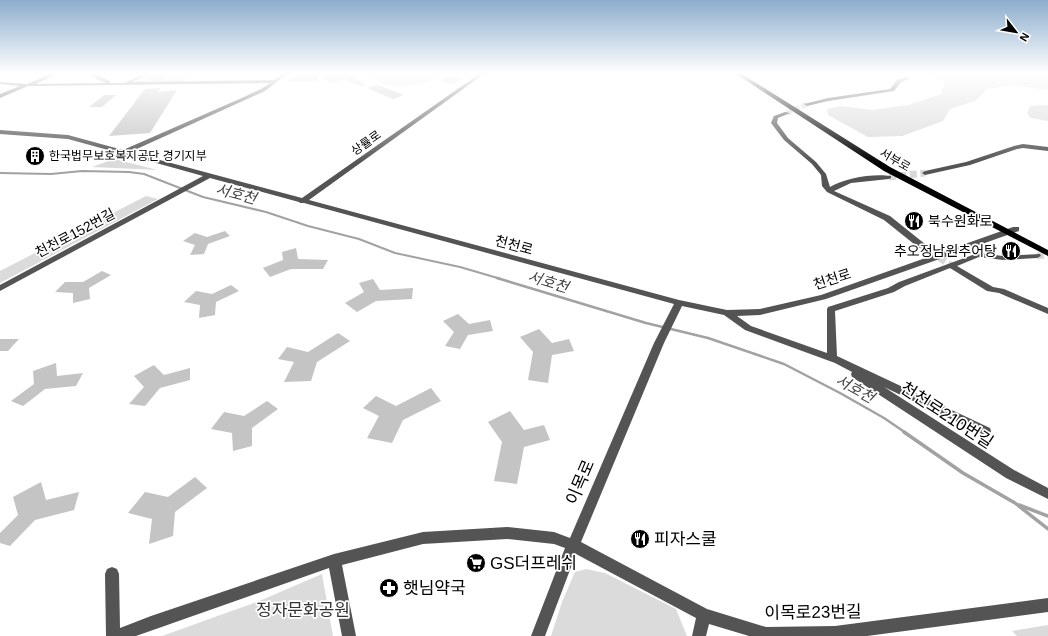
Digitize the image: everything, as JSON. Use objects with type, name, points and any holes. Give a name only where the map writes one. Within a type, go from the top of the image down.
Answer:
[{"type":"main road","name":"서부로","points":[[785,104],[887,169],[1048,253]]},
{"type":"main road","name":"서부로","points":[[795,104],[897,168],[1048,245]]},
{"type":"street","points":[[122,152],[233,104]]},
{"type":"street","name":"상률로","points":[[302,202],[440,104]]},
{"type":"street","points":[[787,113],[776,117],[774,123],[786,139],[814,163],[824,175],[825,186],[829,191],[887,218],[922,246]]},
{"type":"street","name":"천천로","points":[[0,132],[68,137],[302,202],[679,303],[727,313],[760,312],[823,297],[1016,229]]},
{"type":"street","points":[[925,173],[968,164],[1016,147],[1023,146],[1048,149]]},
{"type":"street","name":"천천로152번길","points":[[0,288],[208,176]]},
{"type":"street","points":[[829,191],[837,185],[852,180],[889,177]]},
{"type":"street","points":[[832,358],[831,309],[890,290],[978,255],[1002,258],[1037,256]]},
{"type":"street","points":[[952,266],[990,289],[1001,291],[1048,311]]},
{"type":"street","name":"이목로","points":[[538,636],[573,545],[659,343],[679,303]]},
{"type":"street","name":"천천로210번길","points":[[727,313],[748,328],[832,358],[986,431]]},
{"type":"street","name":"천천로210번길","points":[[832,358],[1010,474],[1048,494]]},
{"type":"street","name":"이목로23번길","points":[[118,636],[151,623],[334,560],[423,538],[507,533],[554,538],[573,545],[704,615],[766,634],[835,634],[1048,605]]},
{"type":"street","points":[[334,560],[349,636]]},
{"type":"street","points":[[112,574],[113,636]]},
{"type":"street","points":[[699,636],[704,615]]},
{"type":"green space","points":[[912,104],[967,104],[950,109],[943,121],[902,136],[868,137],[828,115],[827,109],[841,106],[872,110]]},
{"type":"green space","points":[[1048,105],[1048,121],[1031,118],[1027,113],[1030,106]]},
{"type":"green space","points":[[114,159],[158,170],[92,167]]},
{"type":"green space","points":[[146,196],[158,199],[0,283],[0,271]]},
{"type":"green space","points":[[586,569],[605,573],[676,609],[687,636],[551,636],[562,602],[575,572]]},
{"type":"green space","name":"정자문화공원","points":[[322,574],[333,636],[162,636],[257,602]]},
{"type":"green space","points":[[1048,625],[1048,636],[1017,636],[1012,631]]},
{"type":"building","points":[[93,104],[106,104],[102,107],[89,107]]},
{"type":"building","points":[[134,104],[168,104],[150,133],[109,136]]},
{"type":"building","points":[[225,231],[230,236],[208,244],[204,254],[190,255],[195,245],[183,241],[195,233],[207,237]]},
{"type":"building","points":[[296,248],[298,259],[328,260],[323,269],[291,269],[270,277],[263,268],[283,260],[282,252]]},
{"type":"building","points":[[102,271],[111,275],[89,288],[90,299],[73,303],[73,293],[55,292],[65,282],[83,282]]},
{"type":"building","points":[[373,279],[380,290],[413,288],[412,299],[376,301],[357,312],[345,303],[364,292],[359,283]]},
{"type":"building","points":[[231,285],[239,291],[216,302],[215,315],[199,318],[200,305],[184,302],[196,291],[212,294]]},
{"type":"building","points":[[458,314],[469,324],[490,320],[493,331],[468,335],[460,349],[445,346],[454,332],[443,321]]},
{"type":"building","points":[[539,329],[552,343],[569,339],[574,351],[552,355],[548,383],[528,380],[533,352],[520,337]]},
{"type":"building","points":[[338,333],[350,341],[317,362],[311,381],[284,382],[294,362],[278,359],[287,347],[308,352]]},
{"type":"building","points":[[0,339],[19,339],[8,351],[0,351]]},
{"type":"building","points":[[56,363],[57,376],[83,373],[76,386],[45,389],[23,406],[11,401],[34,384],[33,371]]},
{"type":"building","points":[[154,365],[164,375],[190,368],[190,380],[160,388],[145,406],[129,404],[144,387],[134,376]]},
{"type":"building","points":[[431,388],[441,401],[403,420],[392,443],[367,438],[379,416],[363,408],[376,396],[396,406]]},
{"type":"building","points":[[267,401],[278,409],[252,428],[252,446],[233,451],[232,433],[211,429],[224,412],[244,416]]},
{"type":"building","points":[[510,411],[524,430],[544,425],[550,440],[524,447],[517,484],[494,481],[502,442],[488,422]]},
{"type":"building","points":[[195,477],[207,488],[175,512],[173,536],[149,544],[152,519],[128,513],[145,492],[168,497]]},
{"type":"building","points":[[41,482],[46,500],[79,492],[74,510],[35,520],[10,546],[0,543],[0,533],[18,515],[13,497]]},
{"type":"waterway","name":"서호천","points":[[0,173],[51,174],[82,171],[129,172],[144,174],[203,197],[266,212],[308,226],[359,239],[395,253],[460,267],[501,279]]},
{"type":"waterway","name":"서호천","points":[[497,278],[646,323],[708,338],[784,364],[840,393],[884,418],[906,433]]},
{"type":"waterway","name":"서호천","points":[[904,432],[963,473],[1015,503],[1048,529]]},
{"type":"waterway","points":[[1019,505],[1048,516]]},
{"type":"tunnel","points":[[787,113],[807,104]]},
{"type":"tunnel","points":[[889,177],[925,173]]},
{"type":"tunnel","points":[[922,246],[952,266]]},
{"type":"tunnel","points":[[1037,256],[1048,255]]},
{"type":"place","name":"한국법무보호복지공단 경기지부","points":[[35,156]]},
{"type":"place","name":"북수원화로","points":[[914,221]]},
{"type":"place","name":"추오정남원추어탕","points":[[1011,251]]},
{"type":"place","name":"피자스쿨","points":[[640,539]]},
{"type":"place","name":"GS더프레쉬","points":[[476,563]]},
{"type":"place","name":"햇님약국","points":[[389,588]]}]
